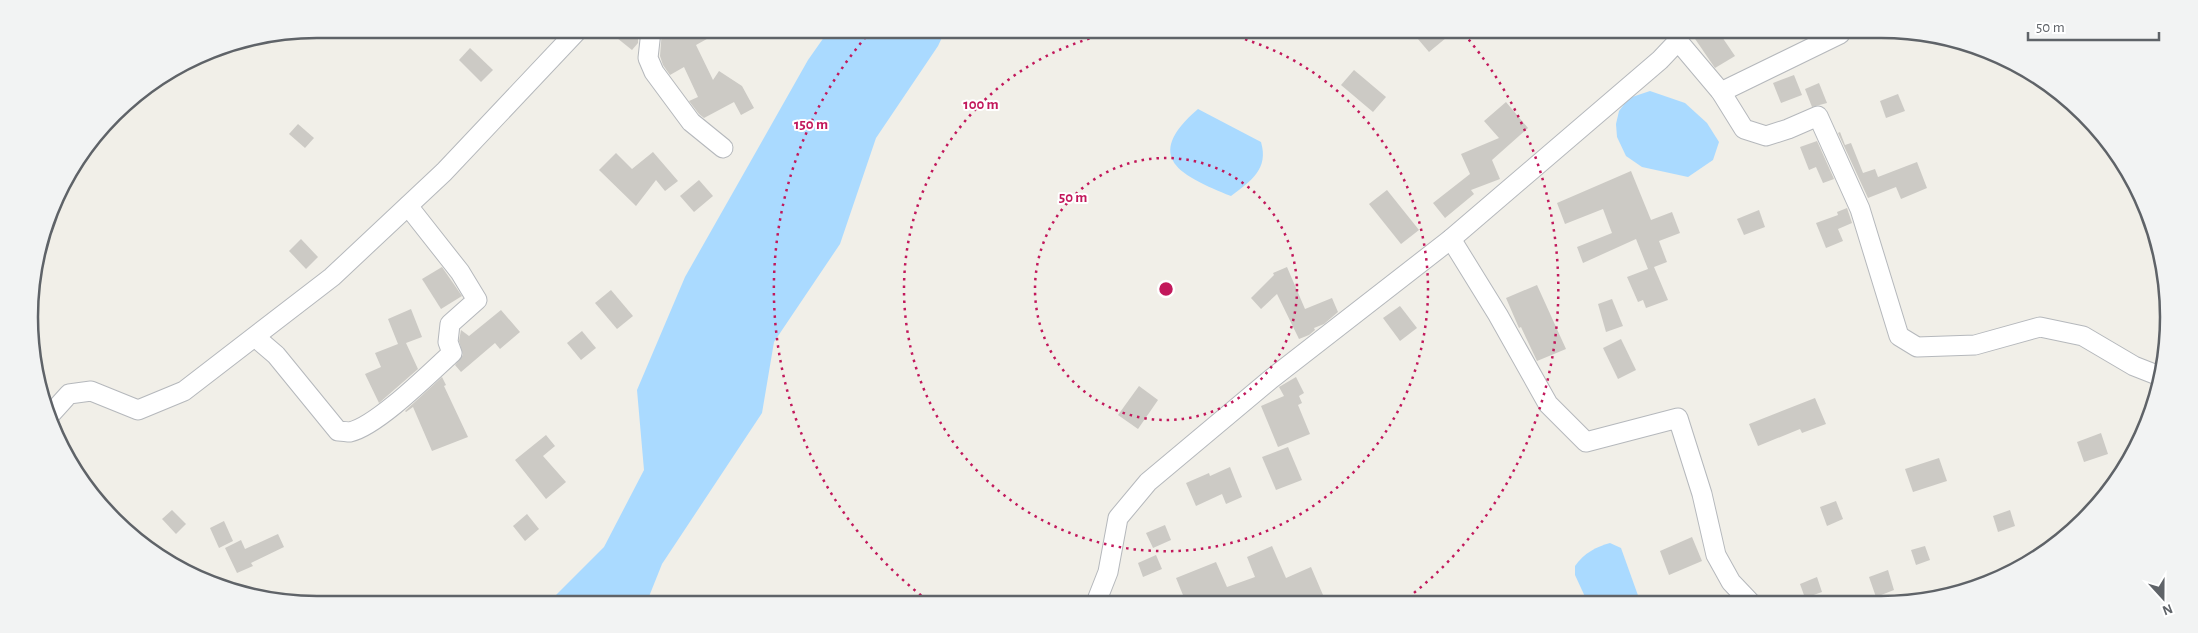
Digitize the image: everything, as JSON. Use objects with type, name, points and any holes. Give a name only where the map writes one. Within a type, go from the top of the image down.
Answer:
[{"type":"street","points":[[54,411],[69,394],[91,391],[138,410],[184,391],[332,277],[444,172],[570,38]]},
{"type":"street","points":[[650,38],[648,58],[654,72],[691,122],[722,148]]},
{"type":"street","points":[[1099,596],[1108,572],[1118,518],[1148,482],[1271,379],[1451,239],[1660,60],[1678,38]]},
{"type":"street","points":[[1680,38],[1721,92],[1744,129],[1766,136],[1818,116],[1860,209],[1900,336],[1918,347],[1975,345],[2040,327],[2083,336],[2134,366],[2154,374]]},
{"type":"street","points":[[1721,92],[1832,38]]},
{"type":"street","points":[[255,338],[276,355],[338,431],[350,432],[373,420],[406,395],[452,353],[448,342],[450,324],[477,300],[460,272],[408,206]]},
{"type":"street","points":[[1451,239],[1498,315],[1548,404],[1586,442],[1678,418],[1702,494],[1716,555],[1731,582],[1744,596]]},
{"type":"water","points":[[823,38],[942,38],[876,138],[840,244],[774,342],[762,413],[662,564],[649,596],[555,596],[604,547],[644,470],[637,390],[685,277],[808,60]]},
{"type":"water","points":[[1650,91],[1685,103],[1707,123],[1719,142],[1713,160],[1688,177],[1642,167],[1626,156],[1617,137],[1616,124],[1619,111],[1629,98]]},
{"type":"water","points":[[1198,109],[1261,142],[1263,151],[1260,167],[1245,185],[1231,196],[1213,189],[1184,173],[1175,163],[1170,153],[1172,140],[1181,126]]},
{"type":"water","points":[[1610,543],[1621,548],[1638,596],[1585,596],[1575,575],[1575,566],[1582,557],[1600,546]]},
{"type":"building","points":[[617,38],[638,38],[638,43],[632,50]]},
{"type":"building","points":[[661,38],[709,38],[696,45],[713,80],[719,71],[742,86],[754,108],[741,115],[734,102],[704,118],[689,101],[698,97],[684,67],[670,75],[663,65],[660,56]]},
{"type":"building","points":[[1417,38],[1446,38],[1429,52]]},
{"type":"building","points":[[1694,38],[1723,38],[1735,56],[1715,68]]},
{"type":"building","points":[[470,48],[493,70],[481,82],[459,60]]},
{"type":"building","points":[[1354,70],[1386,97],[1373,112],[1341,85]]},
{"type":"building","points":[[1794,75],[1802,95],[1781,103],[1773,83]]},
{"type":"building","points":[[1819,83],[1827,103],[1812,107],[1805,89]]},
{"type":"building","points":[[1898,94],[1905,111],[1886,118],[1880,101]]},
{"type":"building","points":[[1506,102],[1528,128],[1492,160],[1500,179],[1471,190],[1474,194],[1445,218],[1433,203],[1470,174],[1461,154],[1499,138],[1484,121]]},
{"type":"building","points":[[298,124],[314,138],[305,148],[289,134]]},
{"type":"building","points":[[1840,132],[1845,145],[1851,143],[1863,173],[1875,169],[1878,177],[1917,162],[1927,188],[1901,199],[1896,187],[1868,198],[1838,133]]},
{"type":"building","points":[[1817,141],[1834,179],[1823,183],[1816,167],[1809,170],[1800,147]]},
{"type":"building","points":[[653,152],[678,181],[665,191],[656,180],[636,206],[599,170],[616,153],[632,169]]},
{"type":"building","points":[[1631,171],[1651,220],[1672,212],[1680,233],[1659,241],[1667,262],[1654,267],[1668,300],[1646,308],[1643,300],[1638,302],[1627,277],[1648,269],[1636,239],[1583,263],[1577,247],[1612,233],[1603,209],[1565,224],[1557,203]]},
{"type":"building","points":[[699,180],[713,196],[694,212],[680,196]]},
{"type":"building","points":[[1387,190],[1419,230],[1401,244],[1369,204]]},
{"type":"building","points":[[1847,208],[1852,223],[1838,229],[1843,241],[1826,248],[1816,223],[1838,215],[1837,212]]},
{"type":"building","points":[[1759,210],[1765,227],[1744,235],[1737,219]]},
{"type":"building","points":[[301,239],[318,257],[306,269],[289,251]]},
{"type":"building","points":[[442,267],[462,296],[441,309],[422,279]]},
{"type":"building","points":[[1287,267],[1305,309],[1332,298],[1338,312],[1324,324],[1314,328],[1315,330],[1309,335],[1299,339],[1277,294],[1261,309],[1251,298],[1274,275],[1273,273]]},
{"type":"building","points":[[1537,285],[1566,349],[1537,361],[1521,327],[1519,328],[1506,298]]},
{"type":"building","points":[[611,290],[633,316],[617,329],[595,303]]},
{"type":"building","points":[[1612,299],[1623,326],[1606,332],[1598,304]]},
{"type":"building","points":[[1400,306],[1417,328],[1400,341],[1383,318]]},
{"type":"building","points":[[411,309],[422,337],[406,343],[418,369],[379,403],[365,374],[381,367],[375,353],[398,344],[388,319]]},
{"type":"building","points":[[501,310],[520,332],[500,349],[495,343],[461,372],[455,365],[463,355],[459,341],[461,330],[469,336]]},
{"type":"building","points":[[582,331],[596,348],[581,360],[567,343]]},
{"type":"building","points":[[1621,339],[1636,370],[1618,379],[1603,348]]},
{"type":"building","points":[[442,377],[446,385],[444,386],[468,437],[432,451],[413,407],[405,411]]},
{"type":"building","points":[[1296,377],[1304,393],[1299,396],[1302,403],[1298,405],[1310,434],[1278,447],[1261,406],[1284,396],[1279,387]]},
{"type":"building","points":[[1139,386],[1158,400],[1138,429],[1118,415]]},
{"type":"building","points":[[1815,398],[1826,424],[1802,433],[1800,429],[1758,446],[1749,424]]},
{"type":"building","points":[[2101,433],[2108,454],[2084,462],[2077,442]]},
{"type":"building","points":[[546,435],[555,446],[543,456],[566,482],[546,499],[515,460]]},
{"type":"building","points":[[1288,447],[1302,480],[1276,490],[1262,457]]},
{"type":"building","points":[[1939,458],[1947,481],[1913,492],[1905,469]]},
{"type":"building","points":[[1230,467],[1242,497],[1226,504],[1222,494],[1196,506],[1186,483],[1209,473],[1210,476]]},
{"type":"building","points":[[1836,501],[1843,519],[1827,526],[1820,507]]},
{"type":"building","points":[[172,510],[186,524],[176,534],[162,519]]},
{"type":"building","points":[[2010,510],[2015,526],[1998,532],[1993,516]]},
{"type":"building","points":[[527,514],[539,529],[525,541],[513,526]]},
{"type":"building","points":[[224,521],[233,541],[219,548],[210,528]]},
{"type":"building","points":[[1165,525],[1171,540],[1153,548],[1146,533]]},
{"type":"building","points":[[278,534],[284,547],[251,563],[253,566],[237,573],[225,548],[241,540],[245,549]]},
{"type":"building","points":[[1692,537],[1702,561],[1669,575],[1660,551]]},
{"type":"building","points":[[1272,546],[1286,578],[1311,567],[1323,595],[1183,596],[1176,578],[1216,562],[1227,587],[1255,577],[1247,557]]},
{"type":"building","points":[[1925,546],[1930,560],[1916,565],[1911,550]]},
{"type":"building","points":[[1156,555],[1162,569],[1143,577],[1138,563]]},
{"type":"building","points":[[1888,570],[1894,590],[1876,596],[1869,577]]},
{"type":"building","points":[[1817,577],[1822,592],[1804,596],[1800,584]]}]
